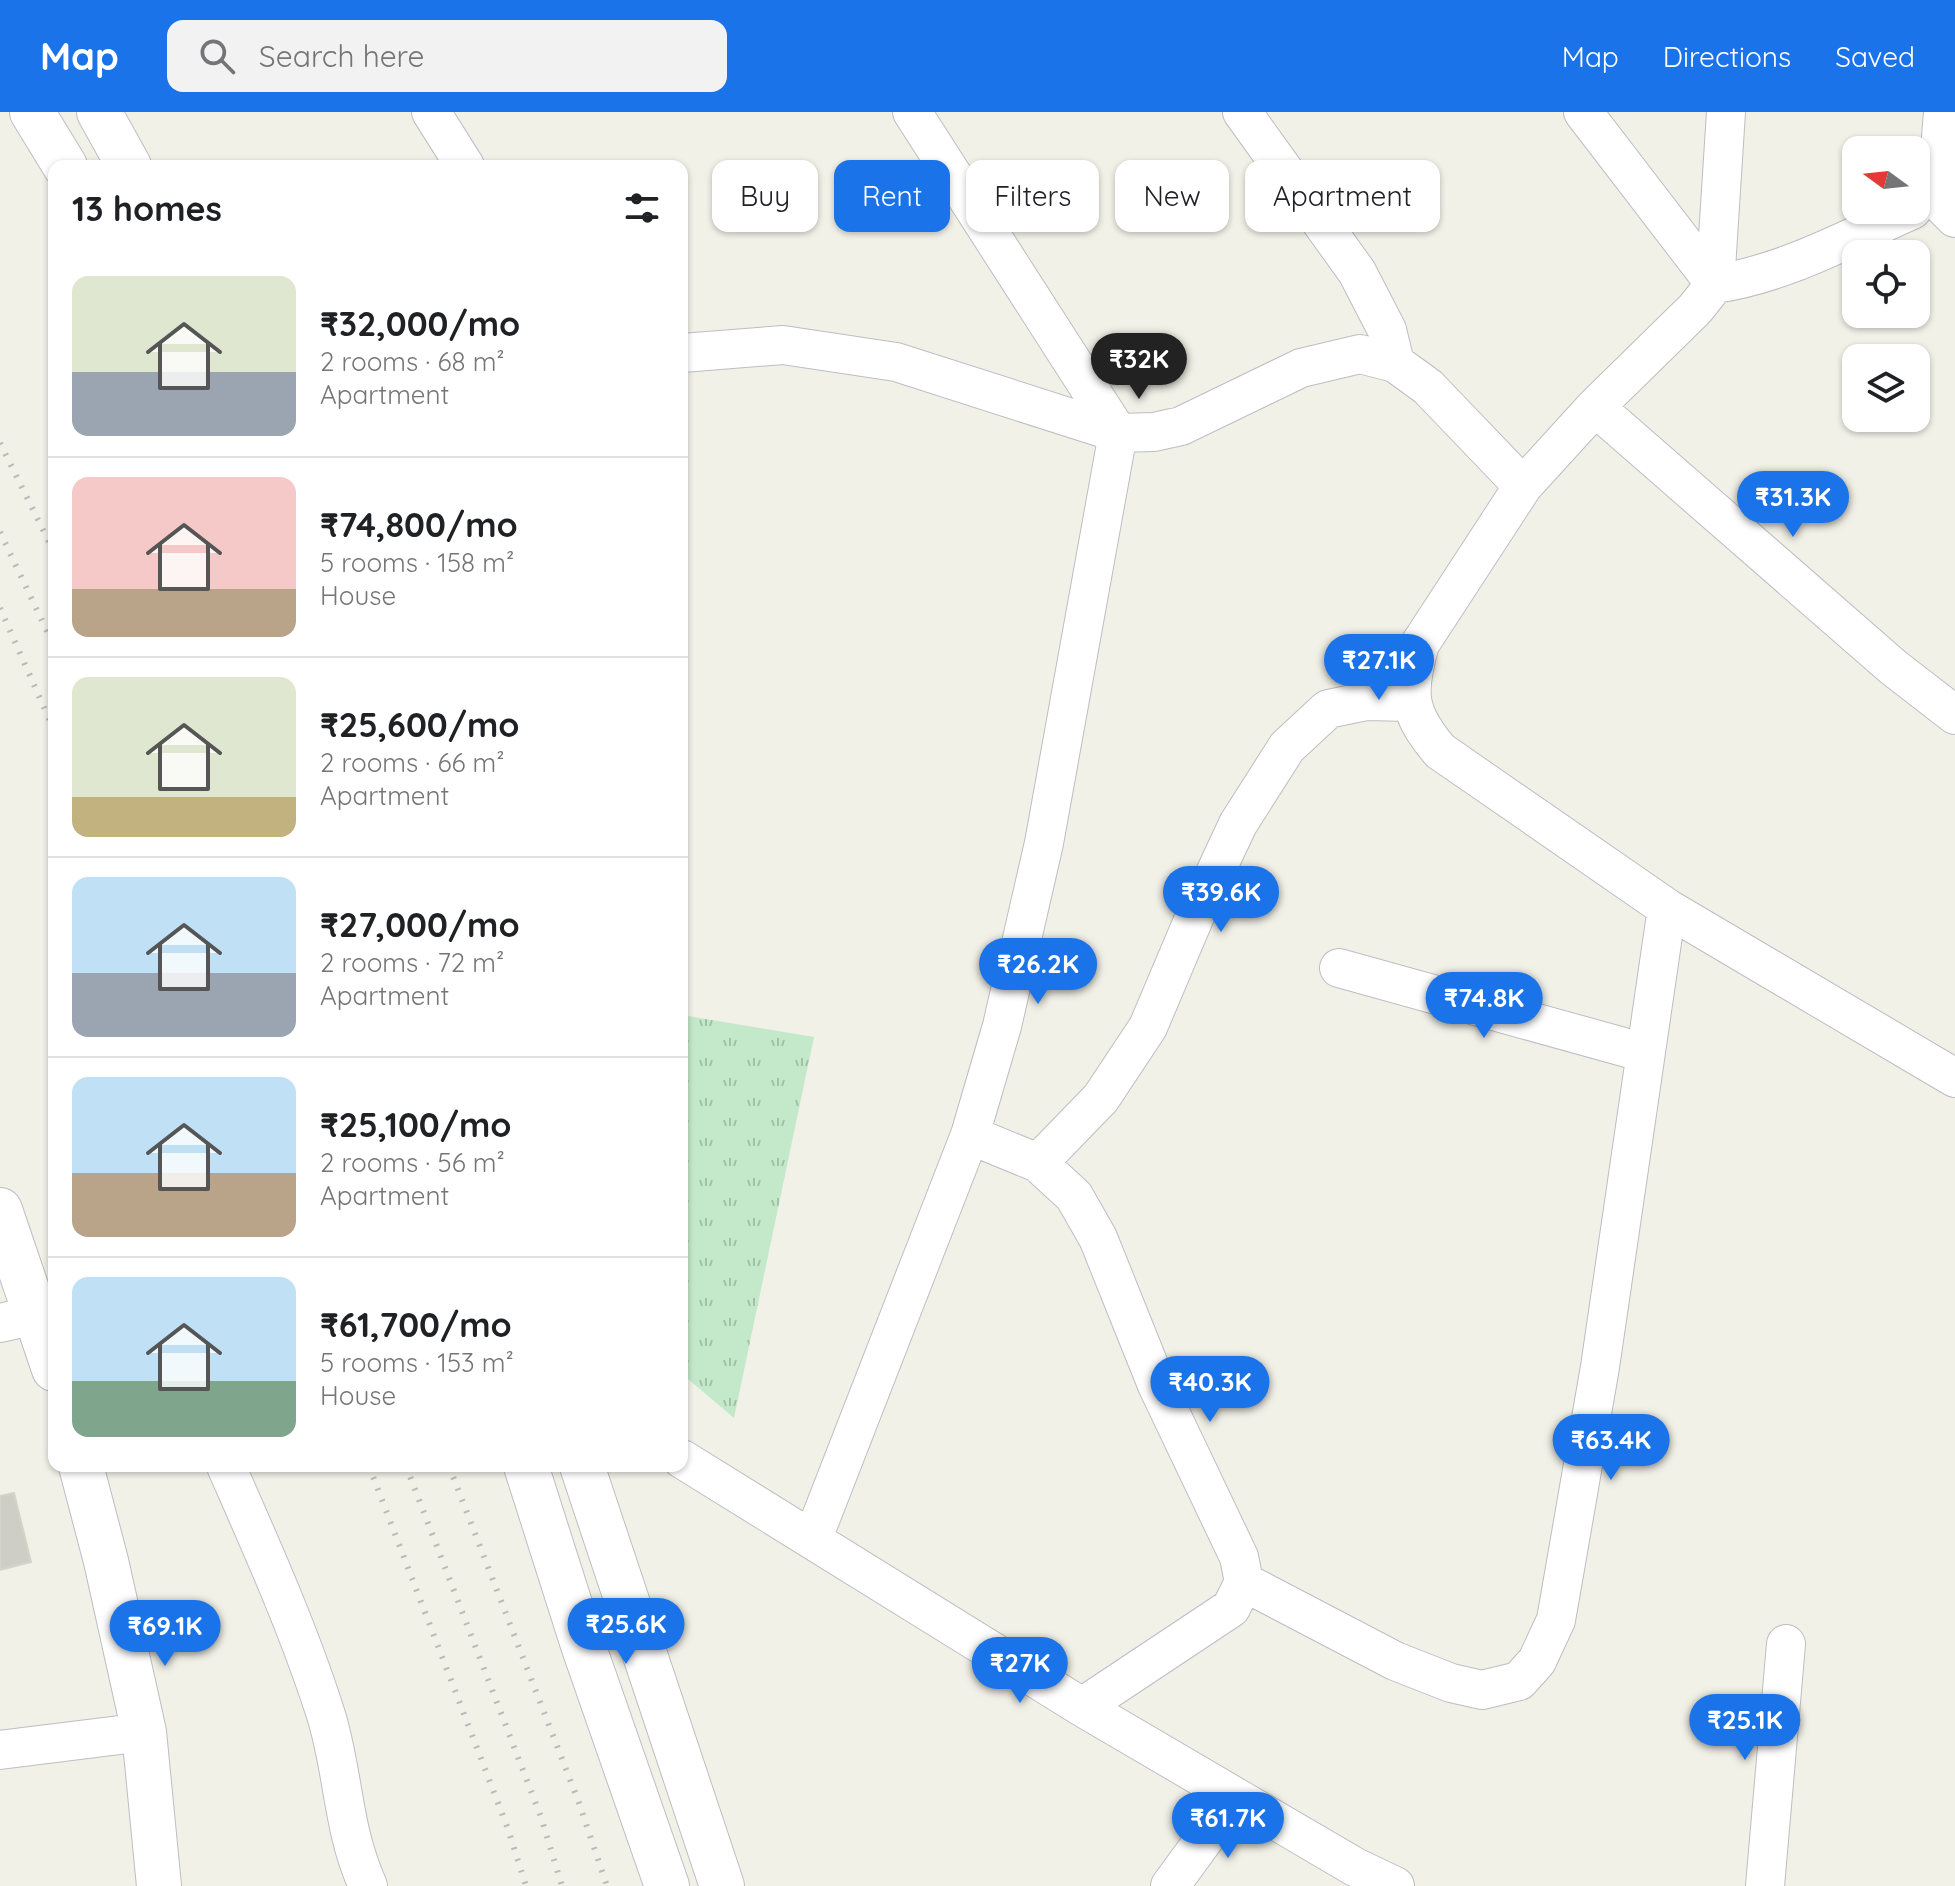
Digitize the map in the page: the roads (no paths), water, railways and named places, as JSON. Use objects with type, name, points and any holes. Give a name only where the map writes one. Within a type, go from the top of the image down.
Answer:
[{"type":"street","points":[[32,112],[61,160]]},
{"type":"street","points":[[99,112],[126,160]]},
{"type":"street","points":[[431,112],[461,160]]},
{"type":"street","points":[[813,1538],[970,1135],[1002,1026],[1044,843],[1118,433],[912,112]]},
{"type":"street","points":[[1242,112],[1357,272],[1387,330],[1395,363]]},
{"type":"street","points":[[1583,112],[1715,284]]},
{"type":"street","points":[[1726,112],[1715,284],[1695,309],[1595,407],[1523,486],[1420,644],[1412,671],[1410,702],[1422,730],[1440,751],[1667,908],[1833,1009],[1955,1078]]},
{"type":"street","points":[[1930,209],[1943,112]]},
{"type":"street","points":[[1715,284],[1743,280],[1892,224]]},
{"type":"street","points":[[688,353],[783,345],[896,362],[1118,433],[1154,432],[1181,426],[1301,368],[1360,354],[1395,363],[1428,387],[1523,486]]},
{"type":"street","points":[[1595,407],[1893,667],[1955,715]]},
{"type":"street","points":[[1038,1163],[1101,1098],[1148,1027],[1238,824],[1287,747],[1328,709],[1367,701],[1410,702]]},
{"type":"street","points":[[1244,1582],[1395,1661],[1451,1683],[1482,1690],[1519,1681],[1537,1661],[1556,1620],[1600,1367],[1667,908]]},
{"type":"street","points":[[1339,968],[1645,1053]]},
{"type":"street","points":[[970,1135],[1038,1163],[1074,1196],[1098,1238],[1157,1385],[1239,1557],[1244,1582],[1231,1608],[1082,1707]]},
{"type":"street","points":[[0,1210],[30,1317],[48,1356]]},
{"type":"street","points":[[688,1463],[1082,1707],[1355,1867],[1395,1886]]},
{"type":"street","points":[[83,1472],[144,1732],[159,1886]]},
{"type":"street","points":[[229,1472],[275,1578],[326,1716],[339,1772],[344,1815],[358,1864],[368,1886]]},
{"type":"street","points":[[528,1472],[583,1645],[667,1886]]},
{"type":"street","points":[[584,1472],[722,1886]]},
{"type":"street","points":[[1765,1886],[1786,1644]]},
{"type":"street","points":[[0,1750],[144,1732]]},
{"type":"street","points":[[1170,1886],[1235,1797]]},
{"type":"railway","points":[[0,443],[48,540]]},
{"type":"railway","points":[[0,532],[48,633]]},
{"type":"railway","points":[[0,608],[48,716]]},
{"type":"railway","points":[[371,1472],[508,1829],[526,1886]]},
{"type":"railway","points":[[408,1472],[541,1817],[562,1886]]},
{"type":"railway","points":[[451,1472],[579,1803],[607,1886]]}]
